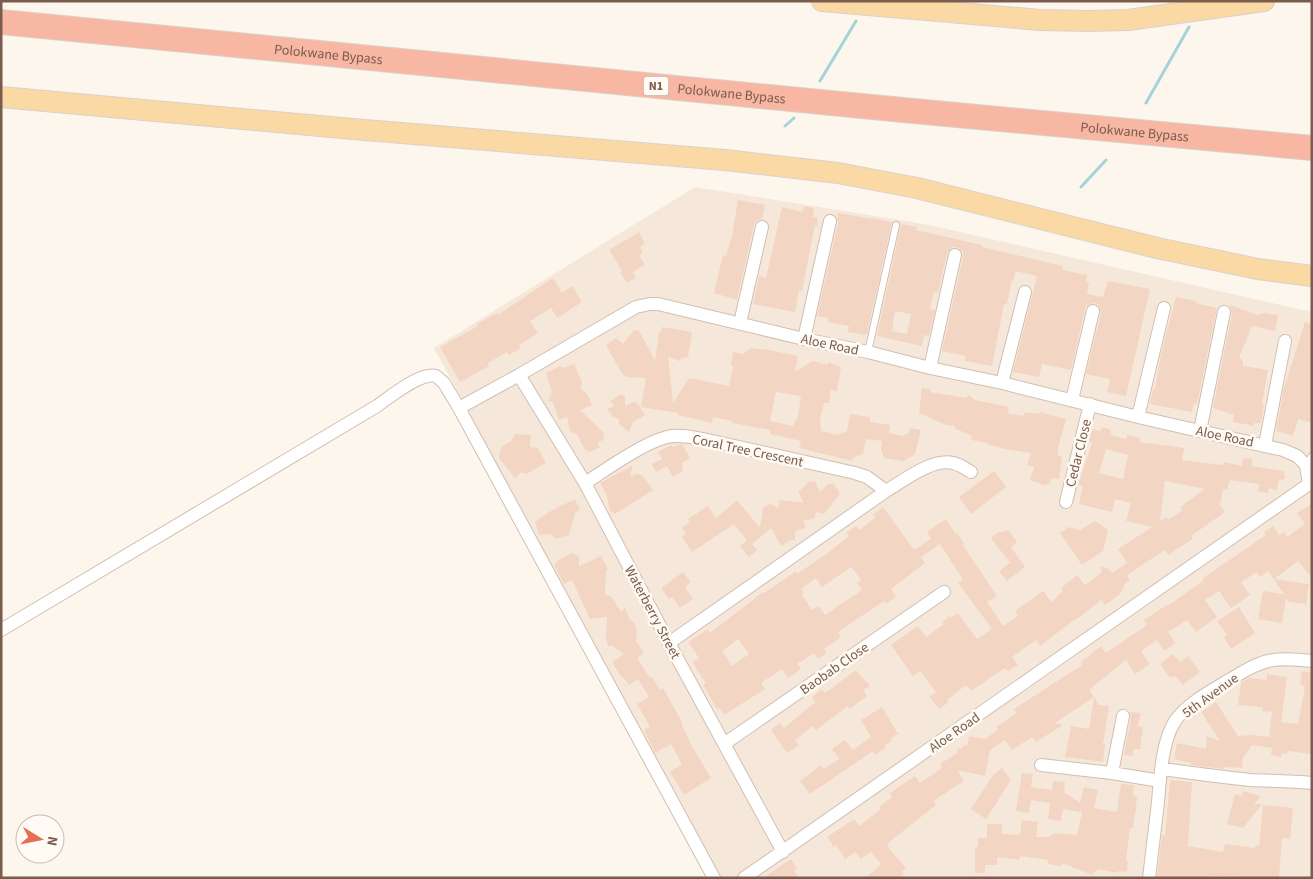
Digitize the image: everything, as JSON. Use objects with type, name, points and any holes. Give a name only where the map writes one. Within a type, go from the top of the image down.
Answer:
[{"type":"highway","name":"Polokwane Bypass","points":[[1,22],[1312,148]]},
{"type":"main road","points":[[822,1],[1030,20],[1078,21],[1128,20],[1227,4],[1264,1]]},
{"type":"main road","points":[[1,97],[725,160],[838,173],[917,188],[1157,248],[1258,269],[1312,276]]},
{"type":"street","points":[[804,339],[830,221]]},
{"type":"street","points":[[740,323],[762,227]]},
{"type":"street","points":[[930,368],[955,255]]},
{"type":"street","points":[[1002,383],[1025,292]]},
{"type":"street","name":"Aloe Road","points":[[464,405],[636,308],[650,304],[668,306],[804,339],[1002,383],[1138,417],[1266,445],[1290,452],[1301,459],[1309,460],[1310,484],[744,878]]},
{"type":"street","points":[[1138,417],[1164,308]]},
{"type":"street","points":[[1072,400],[1093,310]]},
{"type":"street","points":[[1200,431],[1224,312]]},
{"type":"street","points":[[1266,445],[1285,341]]},
{"type":"street","points":[[1,630],[368,412],[417,380],[428,375],[436,376],[464,405],[714,878]]},
{"type":"street","name":"Waterberry Street","points":[[520,375],[585,483],[782,852]]},
{"type":"street","name":"Cedar Close","points":[[1066,502],[1090,404]]},
{"type":"street","name":"Coral Tree Crescent","points":[[585,483],[649,444],[668,436],[684,436],[855,473],[867,477],[886,492]]},
{"type":"street","points":[[669,643],[922,469],[939,463],[954,463],[971,472]]},
{"type":"street","name":"Baobab Close","points":[[724,744],[944,592]]},
{"type":"street","name":"5th Avenue","points":[[1149,878],[1161,775],[1168,738],[1175,721],[1188,707],[1253,665],[1270,660],[1288,658],[1312,661]]},
{"type":"street","points":[[1112,773],[1123,716]]},
{"type":"street","points":[[1042,765],[1112,773],[1312,783]]},
{"type":"lane","points":[[868,352],[896,226]]},
{"type":"shaded area","points":[[695,187],[925,224],[1312,312],[1312,878],[720,878],[434,348]]},
{"type":"building","points":[[738,200],[765,205],[762,219],[756,221],[754,225],[737,300],[714,293],[723,255],[726,256],[732,236]]},
{"type":"building","points":[[804,206],[814,208],[813,217],[818,218],[802,291],[799,290],[795,312],[753,304],[759,276],[766,278],[782,207],[803,212]]},
{"type":"building","points":[[837,213],[892,222],[867,334],[865,335],[848,332],[849,326],[828,322],[828,318],[817,316],[838,223]]},
{"type":"building","points":[[901,224],[917,227],[916,230],[1063,266],[1062,270],[1087,275],[1086,282],[1089,283],[1087,294],[1103,297],[1108,281],[1150,289],[1126,396],[1107,392],[1110,379],[1086,374],[1101,313],[1099,305],[1094,303],[1087,305],[1085,309],[1071,370],[1042,364],[1039,377],[1013,372],[1037,276],[1015,271],[1007,304],[1004,304],[992,366],[965,361],[966,356],[942,351],[963,257],[963,252],[957,247],[952,247],[947,253],[938,293],[934,292],[930,309],[935,310],[929,336],[924,335],[922,346],[877,336]],"holes":[[[895,311],[911,314],[907,334],[892,331]]]},
{"type":"building","points":[[639,232],[645,244],[640,247],[643,253],[639,255],[645,265],[633,272],[636,278],[627,283],[609,250]]},
{"type":"building","points":[[553,278],[562,293],[572,286],[582,302],[557,318],[551,308],[530,321],[538,333],[519,345],[521,348],[509,355],[507,352],[488,363],[489,366],[460,382],[440,347],[478,326],[477,324],[497,313],[498,315]]},
{"type":"building","points":[[1176,297],[1217,308],[1197,404],[1194,403],[1192,412],[1150,404],[1153,389],[1155,390],[1161,354]]},
{"type":"building","points":[[1230,305],[1257,315],[1264,313],[1278,315],[1275,331],[1252,326],[1239,358],[1243,360],[1243,366],[1268,370],[1261,423],[1254,423],[1254,426],[1233,422],[1234,415],[1213,408],[1232,314]]},
{"type":"building","points":[[1305,322],[1312,324],[1312,423],[1298,419],[1293,436],[1276,431],[1284,388]]},
{"type":"building","points":[[662,327],[692,332],[688,357],[679,361],[668,357],[673,403],[689,378],[729,386],[733,367],[731,365],[733,352],[743,354],[751,348],[798,356],[795,372],[813,361],[827,365],[829,362],[841,367],[837,391],[831,390],[829,403],[824,403],[820,418],[821,431],[838,435],[847,431],[850,414],[870,417],[870,422],[890,425],[889,433],[904,436],[909,434],[910,428],[921,430],[915,454],[904,461],[883,458],[881,451],[882,441],[866,439],[863,454],[853,458],[852,461],[799,448],[801,441],[770,434],[770,430],[732,423],[732,421],[713,417],[712,423],[678,415],[678,413],[641,407],[646,378],[626,377],[621,372],[606,345],[616,338],[623,344],[634,330],[639,331],[655,360],[659,332],[662,331]],"holes":[[[776,392],[801,396],[798,416],[793,426],[770,421]]]},
{"type":"building","points":[[574,364],[582,382],[581,388],[588,395],[592,405],[580,410],[604,433],[603,440],[597,443],[600,447],[590,452],[585,450],[577,434],[570,432],[567,417],[559,420],[553,402],[548,401],[552,392],[546,373],[560,366],[563,368]]},
{"type":"building","points":[[922,388],[930,389],[930,392],[966,398],[969,395],[975,400],[1009,407],[1008,413],[1023,416],[1025,412],[1039,414],[1040,412],[1066,419],[1057,452],[1059,453],[1058,456],[1062,456],[1059,479],[1052,478],[1049,484],[1044,485],[1030,480],[1034,467],[1027,465],[1031,453],[1005,449],[971,440],[972,436],[954,428],[955,426],[946,425],[919,413]]},
{"type":"building","points":[[621,394],[625,397],[625,406],[633,402],[638,404],[645,415],[633,422],[629,432],[619,424],[619,419],[613,417],[607,409],[615,406],[610,401]]},
{"type":"building","points":[[1102,427],[1111,430],[1110,435],[1126,439],[1127,435],[1141,438],[1140,442],[1184,448],[1182,460],[1222,465],[1224,462],[1242,466],[1243,458],[1253,459],[1251,466],[1284,471],[1285,479],[1279,480],[1277,490],[1269,488],[1268,493],[1258,492],[1259,484],[1230,480],[1227,490],[1223,489],[1220,505],[1225,512],[1191,536],[1193,539],[1168,555],[1165,550],[1127,575],[1130,580],[1124,584],[1120,594],[1105,605],[1101,600],[1040,646],[1036,640],[1012,657],[1018,665],[1008,671],[1005,668],[971,691],[966,685],[939,709],[929,697],[936,692],[920,671],[913,676],[891,645],[918,626],[926,637],[944,624],[942,622],[950,616],[951,618],[958,613],[977,639],[992,629],[958,583],[963,580],[940,544],[921,557],[925,563],[891,589],[896,597],[886,604],[884,601],[838,632],[841,637],[824,649],[827,653],[818,659],[814,653],[797,664],[801,669],[788,678],[782,669],[761,683],[765,689],[724,715],[720,708],[717,709],[703,685],[706,683],[692,662],[699,658],[688,642],[708,629],[710,633],[763,592],[796,571],[797,574],[849,536],[846,533],[856,526],[859,530],[875,518],[873,515],[883,507],[914,550],[931,539],[927,532],[946,519],[964,543],[962,544],[997,596],[987,602],[1003,626],[1018,616],[1015,611],[1043,591],[1051,602],[1063,591],[1061,588],[1077,575],[1085,585],[1102,572],[1100,566],[1109,569],[1112,573],[1127,563],[1118,549],[1152,527],[1126,521],[1131,503],[1115,499],[1112,512],[1079,504],[1083,486],[1078,485],[1092,443],[1089,442],[1092,429],[1101,431]],"holes":[[[1106,449],[1128,455],[1123,479],[1099,473]],[[1165,481],[1205,489],[1180,507],[1182,511],[1168,520],[1166,517],[1160,521]],[[851,567],[861,580],[857,583],[862,590],[825,615],[819,606],[812,610],[801,594],[804,593],[801,589],[816,578],[822,587]],[[738,639],[749,654],[732,666],[722,651]]]},
{"type":"building","points":[[515,434],[531,435],[530,447],[538,448],[546,463],[526,474],[522,472],[515,478],[499,458],[501,447],[511,441]]},
{"type":"building","points":[[682,444],[690,458],[682,463],[683,471],[673,477],[667,466],[656,472],[652,464],[662,459],[658,452],[671,445],[674,447]]},
{"type":"building","points":[[633,465],[630,477],[636,474],[642,475],[653,490],[615,514],[610,511],[607,496],[600,483]]},
{"type":"building","points":[[994,471],[1006,487],[971,514],[959,497]]},
{"type":"building","points":[[815,481],[820,492],[828,484],[834,484],[840,494],[824,514],[816,512],[815,518],[803,521],[806,528],[795,531],[795,540],[781,546],[771,528],[752,544],[757,550],[749,557],[740,546],[747,540],[734,524],[692,552],[682,537],[686,534],[682,528],[690,522],[688,519],[708,506],[716,518],[737,500],[760,528],[763,508],[770,504],[778,508],[780,500],[804,503],[798,492],[809,482]]},
{"type":"building","points":[[575,499],[580,510],[575,513],[569,535],[557,539],[550,534],[539,535],[535,522],[547,513]]},
{"type":"building","points":[[1312,504],[1312,578],[1298,561],[1274,579],[1309,584],[1306,604],[1289,602],[1286,598],[1282,623],[1258,619],[1263,591],[1284,594],[1268,571],[1260,577],[1257,572],[1241,582],[1250,595],[1231,608],[1219,591],[1205,600],[1217,617],[1196,632],[1187,620],[1168,632],[1175,643],[1164,651],[1157,640],[1141,651],[1150,664],[1135,674],[1126,660],[1089,690],[1094,697],[1055,723],[1063,725],[1036,742],[1032,737],[1012,750],[1005,740],[990,750],[985,776],[957,770],[964,781],[933,801],[936,805],[888,843],[889,845],[887,846],[906,868],[902,871],[904,874],[899,878],[866,878],[881,864],[871,852],[861,859],[856,852],[845,859],[836,845],[834,847],[827,837],[854,819],[859,826],[881,809],[879,807],[892,797],[890,793],[915,776],[920,783],[942,768],[940,764],[957,753],[958,748],[962,749],[963,745],[967,746],[969,736],[985,739],[998,730],[996,727],[1017,713],[1014,709],[1082,665],[1081,662],[1101,646],[1106,653],[1147,625],[1144,620],[1169,605],[1204,580],[1203,578],[1266,535],[1264,532],[1273,526],[1279,535],[1284,532],[1287,537],[1305,524],[1297,513]]},
{"type":"building","points":[[1095,521],[1108,530],[1103,551],[1082,565],[1060,533],[1069,527],[1080,530]]},
{"type":"building","points":[[1008,530],[1017,542],[1011,547],[1025,567],[1007,581],[999,571],[1010,563],[991,538],[997,533]]},
{"type":"building","points":[[571,553],[579,556],[579,566],[601,556],[608,569],[606,570],[605,595],[611,596],[621,612],[625,608],[630,620],[634,622],[637,632],[636,641],[644,653],[637,658],[660,690],[663,688],[682,722],[693,748],[711,778],[684,795],[670,772],[682,764],[671,744],[655,753],[644,730],[650,727],[637,704],[649,697],[638,679],[629,685],[612,662],[624,654],[612,646],[608,646],[606,638],[607,617],[590,619],[572,580],[564,584],[555,567],[556,562]]},
{"type":"building","points":[[683,572],[691,582],[685,587],[693,599],[680,608],[672,597],[669,599],[661,588]]},
{"type":"building","points":[[1239,607],[1255,633],[1231,649],[1224,637],[1227,635],[1217,621]]},
{"type":"building","points":[[1173,654],[1180,662],[1188,656],[1200,672],[1183,685],[1175,676],[1170,678],[1160,664]]},
{"type":"building","points":[[856,670],[870,686],[863,690],[867,696],[849,709],[848,706],[816,730],[813,726],[795,740],[799,745],[787,753],[771,730],[780,723],[784,728],[815,702],[812,697],[822,689],[825,693]]},
{"type":"building","points":[[1302,671],[1312,673],[1312,754],[1288,751],[1287,754],[1282,753],[1281,757],[1271,755],[1272,748],[1252,745],[1243,758],[1242,768],[1224,767],[1224,769],[1191,765],[1191,763],[1174,759],[1177,743],[1206,749],[1207,736],[1220,741],[1201,712],[1216,702],[1238,736],[1254,735],[1269,737],[1272,712],[1262,711],[1263,707],[1238,705],[1241,683],[1249,678],[1267,680],[1267,674],[1287,677],[1281,722],[1298,724],[1305,687],[1300,684]]},
{"type":"building","points":[[1094,697],[1099,705],[1109,706],[1103,744],[1105,744],[1103,762],[1065,757],[1071,726],[1089,729]]},
{"type":"building","points":[[882,707],[898,734],[885,745],[886,748],[875,755],[873,751],[810,794],[800,781],[821,765],[824,769],[839,759],[832,749],[845,740],[853,750],[871,737],[861,720]]},
{"type":"building","points":[[1130,712],[1141,713],[1138,726],[1143,727],[1140,749],[1134,749],[1133,756],[1124,755],[1131,718]]},
{"type":"building","points":[[1002,768],[1011,780],[986,819],[971,809],[993,775]]},
{"type":"building","points":[[1022,773],[1033,774],[1031,787],[1052,790],[1053,781],[1065,782],[1064,792],[1080,803],[1084,787],[1098,790],[1094,808],[1117,812],[1121,784],[1134,785],[1133,796],[1137,797],[1133,828],[1130,828],[1126,861],[1128,861],[1127,872],[1118,871],[1117,873],[1098,869],[1092,875],[1062,863],[1062,866],[1048,864],[1048,860],[1020,856],[1019,860],[997,857],[997,865],[985,865],[985,873],[975,873],[975,847],[978,847],[978,838],[987,838],[987,824],[1002,824],[1002,834],[1020,835],[1022,820],[1038,822],[1036,837],[1049,837],[1054,833],[1077,835],[1082,812],[1063,809],[1061,821],[1048,819],[1050,803],[1031,800],[1029,813],[1016,811]]},
{"type":"building","points":[[1170,780],[1192,782],[1188,846],[1223,852],[1225,844],[1255,848],[1255,846],[1259,846],[1263,805],[1293,808],[1290,839],[1282,838],[1279,878],[1212,876],[1212,878],[1157,878],[1162,835],[1165,836]]},
{"type":"building","points":[[1243,791],[1261,796],[1254,804],[1262,804],[1243,828],[1227,824],[1235,794],[1241,796]]},
{"type":"building","points":[[791,859],[797,869],[794,871],[798,878],[763,878]]},
{"type":"waterway","points":[[820,81],[856,21]]},
{"type":"waterway","points":[[1146,103],[1189,27]]},
{"type":"waterway","points":[[785,126],[794,118]]},
{"type":"waterway","points":[[1081,187],[1106,160]]}]
